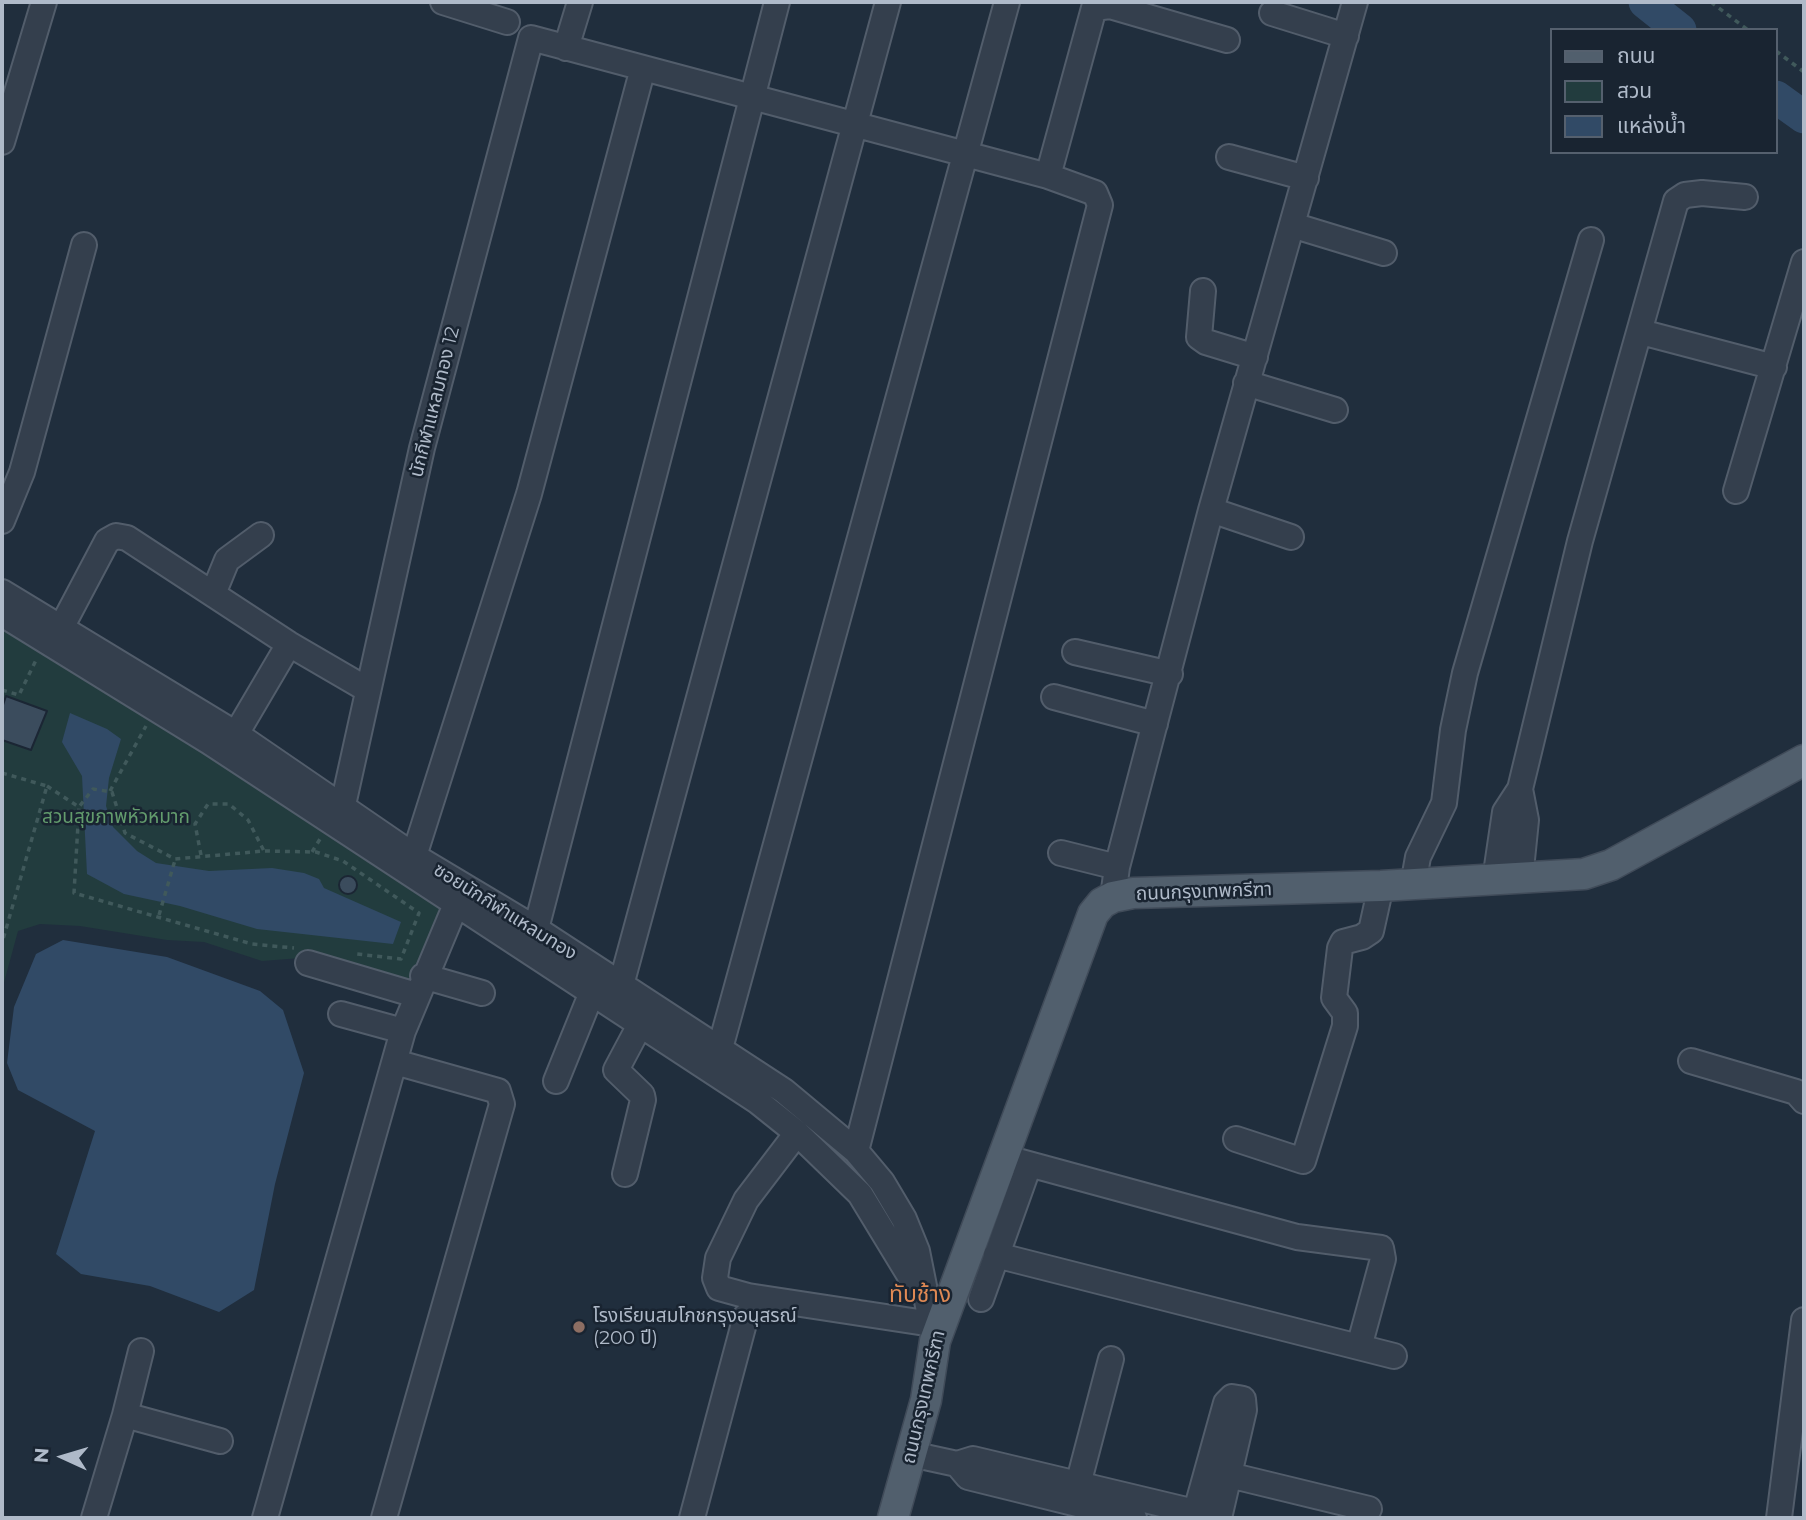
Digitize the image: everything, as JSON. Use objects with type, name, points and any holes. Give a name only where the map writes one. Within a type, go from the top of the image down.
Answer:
[{"type":"main road","name":"ถนนกรุงเทพกรีฑา","points":[[893,1518],[926,1400],[931,1322],[1016,1161],[1093,914],[1113,897],[1133,893],[1413,885],[1584,874],[1611,865],[1804,760]]},
{"type":"street","points":[[2,142],[9,96],[44,2]]},
{"type":"street","points":[[443,2],[507,12],[531,38],[1048,176],[1095,192],[1100,205],[856,1151]]},
{"type":"street","points":[[566,48],[580,2]]},
{"type":"street","points":[[536,929],[776,2]]},
{"type":"street","points":[[621,985],[888,2]]},
{"type":"street","points":[[717,1059],[1007,2]]},
{"type":"street","points":[[1113,897],[1117,867],[1170,674],[1211,510],[1355,2]]},
{"type":"street","points":[[1048,176],[1094,8],[1110,6],[1227,40]]},
{"type":"street","points":[[1272,13],[1346,36]]},
{"type":"street","name":"นักกีฬาแหลมทอง 12","points":[[343,805],[422,449],[531,38]]},
{"type":"street","points":[[414,856],[529,494],[643,68]]},
{"type":"street","points":[[1229,157],[1306,178]]},
{"type":"street","points":[[1507,879],[1526,820],[1520,789],[1580,541],[1676,201],[1685,195],[1702,193],[1745,197]]},
{"type":"street","points":[[1292,225],[1384,253]]},
{"type":"street","points":[[1413,885],[1418,857],[1444,803],[1453,730],[1465,673],[1591,240]]},
{"type":"street","points":[[2,521],[22,472],[84,246]]},
{"type":"street","points":[[1736,491],[1804,262]]},
{"type":"street","points":[[1203,291],[1199,337],[1206,342],[1255,357]]},
{"type":"street","points":[[1641,332],[1774,367]]},
{"type":"street","points":[[1246,383],[1335,410]]},
{"type":"street","points":[[1211,510],[1291,537]]},
{"type":"street","points":[[213,594],[228,560],[261,535]]},
{"type":"street","points":[[53,634],[107,541],[116,536],[127,538],[143,547],[289,644],[368,690]]},
{"type":"street","name":"ซอยนักกีฬาแหลมทอง","points":[[2,592],[53,634],[155,708],[592,992],[641,1023],[784,1091],[856,1151],[882,1182],[904,1219],[917,1251],[931,1322]]},
{"type":"street","name":"ซอยนักกีฬาแหลมทอง","points":[[2,614],[53,634],[236,734],[414,856],[536,929],[621,985],[717,1059],[860,1194],[931,1322]]},
{"type":"street","points":[[236,734],[289,644]]},
{"type":"street","points":[[1075,652],[1170,674]]},
{"type":"street","points":[[1054,697],[1156,724]]},
{"type":"street","points":[[1061,853],[1117,867]]},
{"type":"street","points":[[1236,1139],[1303,1161],[1345,1026],[1345,1013],[1334,998],[1340,948],[1343,943],[1371,931],[1381,886]]},
{"type":"street","points":[[265,1518],[403,1031],[419,986],[457,902]]},
{"type":"street","points":[[307,956],[419,986],[482,993]]},
{"type":"street","points":[[556,1081],[592,992]]},
{"type":"street","points":[[341,1014],[403,1031]]},
{"type":"street","points":[[625,1174],[643,1100],[642,1095],[615,1070],[641,1023]]},
{"type":"street","points":[[1691,1061],[1796,1092],[1804,1101]]},
{"type":"street","points":[[384,1518],[502,1104],[498,1091],[395,1062]]},
{"type":"street","points":[[797,1133],[746,1200],[718,1258],[716,1278],[719,1288],[748,1296],[931,1322]]},
{"type":"street","points":[[981,1299],[996,1255],[1016,1161],[1297,1237],[1381,1248],[1383,1259],[1359,1347]]},
{"type":"street","points":[[996,1255],[1394,1356]]},
{"type":"street","points":[[692,1518],[746,1316]]},
{"type":"street","points":[[1779,1518],[1804,1320]]},
{"type":"street","points":[[94,1518],[141,1351]]},
{"type":"street","points":[[1076,1493],[1111,1359]]},
{"type":"street","points":[[1076,1493],[1194,1515],[1220,1518],[1244,1410],[1243,1399],[1232,1398],[1226,1403],[1194,1515]]},
{"type":"street","points":[[125,1415],[220,1441]]},
{"type":"street","points":[[911,1454],[957,1464],[973,1459],[1076,1493],[1134,1518]]},
{"type":"street","points":[[1229,1475],[1369,1509]]},
{"type":"path","points":[[1711,2],[1745,28]]},
{"type":"path","points":[[1778,52],[1804,72]]},
{"type":"path","points":[[2,690],[19,695],[53,634]]},
{"type":"path","points":[[155,708],[110,791],[125,833],[174,861],[201,855],[264,851],[316,852],[343,860],[419,914],[401,959],[347,953]]},
{"type":"path","points":[[2,773],[47,786],[80,805]]},
{"type":"path","points":[[2,943],[47,786]]},
{"type":"path","points":[[110,791],[93,789],[80,805],[74,893],[159,915],[252,944],[307,956]]},
{"type":"path","points":[[201,855],[195,824],[208,804],[229,804],[248,820],[264,851]]},
{"type":"path","points":[[159,915],[174,861]]},
{"type":"green space","name":"สวนสุขภาพหัวหมาก","points":[[2,614],[457,902],[429,941],[410,987],[314,957],[262,961],[204,942],[167,940],[80,926],[40,924],[18,931],[2,990]]},
{"type":"water","points":[[70,713],[107,729],[121,739],[109,778],[106,806],[113,827],[137,851],[156,863],[209,871],[272,868],[304,873],[319,879],[324,888],[401,922],[393,944],[257,929],[180,906],[124,894],[87,874],[82,776],[62,742]]},
{"type":"water","points":[[63,940],[167,957],[260,991],[283,1010],[304,1073],[275,1184],[254,1290],[219,1312],[150,1286],[81,1274],[56,1254],[95,1131],[18,1090],[7,1063],[14,1007],[36,954]]},
{"type":"building","points":[[6,696],[47,711],[31,750],[2,740],[2,708]]},
{"type":"building","points":[[344,876],[352,876],[357,885],[355,892],[344,894],[339,889],[339,881]]},
{"type":"waterway","points":[[1645,2],[1678,28]]},
{"type":"waterway","points":[[1778,98],[1804,117]]},
{"type":"place","name":"โรงเรียนสมโภชกรุงอนุสรณ์ (200 ปี)","points":[[579,1327]]},
{"type":"district","name":"ทับช้าง","points":[[920,1295]]}]
